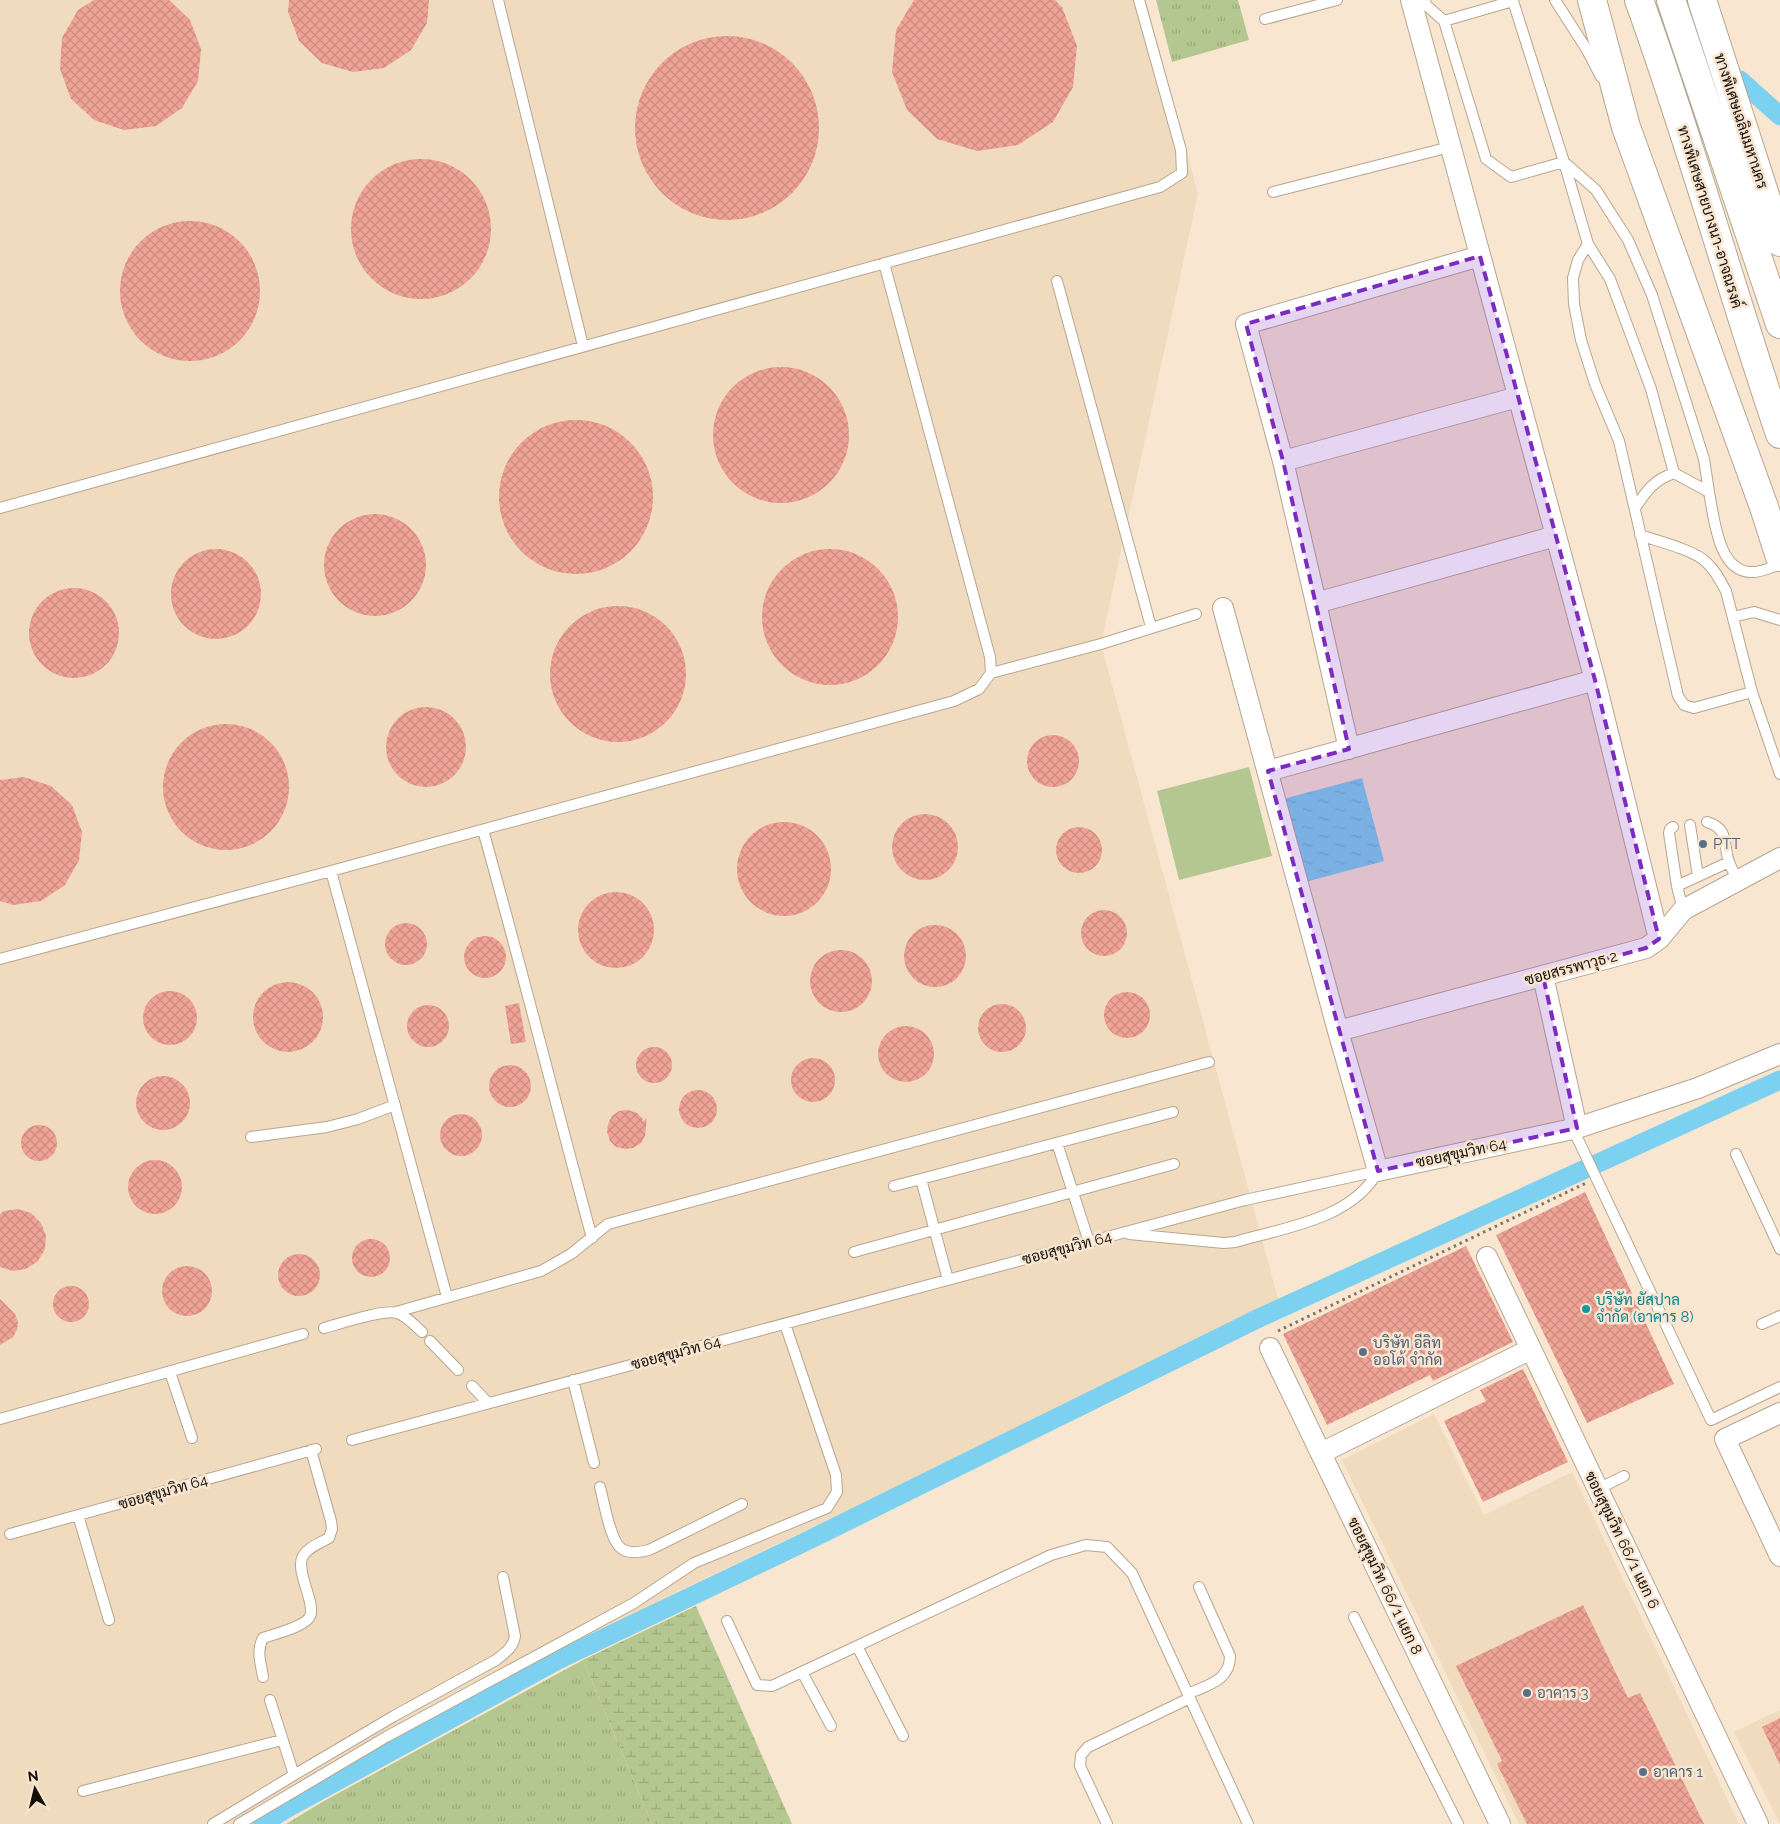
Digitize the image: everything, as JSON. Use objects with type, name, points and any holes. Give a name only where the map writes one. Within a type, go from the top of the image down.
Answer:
[{"type":"highway","points":[[1592,0],[1626,128],[1764,507],[1780,557]]},
{"type":"highway","name":"ทางพิเศษสายบางนา-อาจณรงค์","points":[[1639,0],[1661,59],[1780,434]]},
{"type":"highway","points":[[1655,0],[1780,390]]},
{"type":"highway","name":"ทางพิเศษสายบางนา-อาจณรงค์","points":[[1671,0],[1780,324]]},
{"type":"highway","name":"ทางพิเศษเฉลิมมหานคร","points":[[1702,0],[1780,242]]},
{"type":"street","points":[[1411,0],[1595,680],[1658,939]]},
{"type":"street","points":[[1349,749],[1283,461],[1246,324],[1480,256]]},
{"type":"street","points":[[1283,461],[1518,397]]},
{"type":"street","points":[[1316,603],[1556,536]]},
{"type":"street","points":[[1223,608],[1338,1031],[1378,1170]]},
{"type":"street","points":[[1268,771],[1595,680]]},
{"type":"street","name":"ซอยสรรพาวุธ 2","points":[[1338,1031],[1646,948],[1658,939],[1682,910],[1780,858]]},
{"type":"street","points":[[1543,976],[1575,1128]]},
{"type":"street","name":"ซอยสุขุมวิท 64","points":[[1378,1170],[1575,1128],[1698,1088],[1780,1054]]},
{"type":"street","name":"ซอยสุขุมวิท 66/1 แยก 6","points":[[1487,1257],[1758,1824]]},
{"type":"street","name":"ซอยสุขุมวิท 66/1 แยก 8","points":[[1270,1348],[1500,1824]]},
{"type":"street","points":[[1321,1453],[1531,1349]]},
{"type":"street","points":[[1780,1413],[1725,1439],[1780,1556]]},
{"type":"lane","points":[[498,0],[583,346]]},
{"type":"lane","points":[[0,508],[1160,188],[1182,173],[1181,150],[1139,0]]},
{"type":"lane","points":[[1265,19],[1337,0]]},
{"type":"lane","points":[[1425,0],[1426,5],[1444,21],[1486,159],[1510,177],[1564,162]]},
{"type":"lane","points":[[1555,0],[1587,50],[1626,128]]},
{"type":"lane","points":[[1444,21],[1513,1],[1588,244],[1614,288],[1651,389],[1674,473],[1709,492]]},
{"type":"lane","points":[[1273,192],[1450,146]]},
{"type":"lane","points":[[1564,162],[1596,190],[1628,240],[1652,295],[1704,459],[1720,545],[1720,551],[1715,557],[1711,560],[1705,560]]},
{"type":"lane","points":[[1588,244],[1578,260],[1573,278],[1574,304],[1581,340],[1595,384],[1620,441],[1678,696],[1684,705],[1694,708],[1752,692]]},
{"type":"lane","points":[[884,263],[990,657],[991,673]]},
{"type":"lane","points":[[1058,281],[1152,627]]},
{"type":"lane","points":[[1635,508],[1646,491],[1660,478],[1674,473]]},
{"type":"lane","points":[[1640,535],[1695,554],[1705,560],[1718,576],[1726,591],[1752,692],[1780,774]]},
{"type":"lane","points":[[1720,545],[1728,559],[1738,568],[1753,572],[1780,564]]},
{"type":"lane","points":[[1733,617],[1754,612],[1780,620]]},
{"type":"lane","points":[[0,959],[483,830],[954,701],[978,689],[991,673],[1101,644],[1196,614]]},
{"type":"lane","points":[[1708,822],[1718,827],[1724,834],[1729,862],[1738,880]]},
{"type":"lane","points":[[1690,825],[1698,876]]},
{"type":"lane","points":[[1673,828],[1670,829],[1669,833],[1682,910]]},
{"type":"lane","points":[[483,830],[522,967],[553,1096],[592,1238]]},
{"type":"lane","points":[[1677,886],[1729,862]]},
{"type":"lane","points":[[331,871],[447,1298]]},
{"type":"lane","points":[[324,1328],[383,1313],[396,1312],[541,1271],[571,1254],[608,1224],[1209,1062]]},
{"type":"lane","points":[[251,1137],[328,1127],[358,1119],[395,1105]]},
{"type":"lane","points":[[894,1186],[1173,1112]]},
{"type":"lane","points":[[1575,1128],[1581,1148],[1594,1176],[1711,1420],[1780,1387]]},
{"type":"lane","points":[[1057,1143],[1089,1242]]},
{"type":"lane","points":[[1736,1154],[1780,1249]]},
{"type":"lane","points":[[854,1252],[1072,1190],[1174,1164]]},
{"type":"lane","points":[[1120,1234],[1224,1243],[1235,1242],[1321,1218],[1341,1208],[1371,1183],[1378,1170]]},
{"type":"lane","name":"ซอยสุขุมวิท 64","points":[[352,1440],[1245,1200],[1378,1170]]},
{"type":"lane","points":[[922,1179],[948,1280]]},
{"type":"lane","points":[[396,1312],[406,1317],[422,1332]]},
{"type":"lane","points":[[1762,1324],[1780,1316]]},
{"type":"lane","points":[[238,1824],[386,1736],[634,1603],[694,1563],[827,1508],[837,1492],[836,1475],[785,1324]]},
{"type":"lane","points":[[0,1419],[304,1334]]},
{"type":"lane","points":[[430,1341],[458,1370]]},
{"type":"lane","points":[[170,1372],[192,1438]]},
{"type":"lane","points":[[573,1380],[594,1463]]},
{"type":"lane","points":[[472,1386],[488,1402]]},
{"type":"lane","name":"ซอยสุขุมวิท 64","points":[[10,1534],[313,1450],[332,1529],[329,1538],[308,1550],[302,1558],[301,1570],[312,1611],[309,1618],[299,1625],[263,1638],[260,1644],[259,1656],[264,1677]]},
{"type":"lane","points":[[1598,1489],[1624,1476]]},
{"type":"lane","points":[[600,1487],[614,1542],[622,1549],[634,1552],[649,1550],[742,1504]]},
{"type":"lane","points":[[78,1515],[109,1620]]},
{"type":"lane","points":[[727,1621],[758,1686],[772,1686],[1050,1555],[1086,1545],[1106,1547],[1132,1573],[1248,1824]]},
{"type":"lane","points":[[213,1824],[394,1716],[496,1660],[507,1652],[514,1644],[515,1636],[503,1577]]},
{"type":"lane","points":[[1107,1824],[1080,1766],[1081,1755],[1088,1746],[1220,1679],[1230,1665],[1230,1656],[1199,1587]]},
{"type":"lane","points":[[1354,1617],[1458,1824]]},
{"type":"lane","points":[[856,1646],[903,1736]]},
{"type":"lane","points":[[802,1672],[831,1726]]},
{"type":"lane","points":[[270,1700],[294,1775]]},
{"type":"lane","points":[[83,1791],[282,1740]]},
{"type":"path","points":[[1270,1348],[1265,1338],[1594,1176]]},
{"type":"highlighted area","points":[[1480,256],[1595,680],[1659,939],[1646,948],[1543,976],[1577,1128],[1378,1171],[1268,771],[1349,749],[1283,461],[1246,324]]},
{"type":"shaded area","points":[[0,0],[1146,0],[1198,194],[1101,644],[1280,1306],[678,1591],[370,1759],[263,1824],[0,1824]]},
{"type":"shaded area","points":[[1434,1414],[1484,1515],[1572,1472],[1739,1824],[1519,1824],[1342,1460]]},
{"type":"shaded area","points":[[1780,1710],[1780,1824],[1734,1732]]},
{"type":"green space","points":[[1156,0],[1238,0],[1249,40],[1172,62]]},
{"type":"green space","points":[[1249,767],[1272,856],[1179,880],[1157,791]]},
{"type":"green space","points":[[696,1606],[792,1824],[652,1824],[583,1660]]},
{"type":"green space","points":[[583,1660],[652,1824],[286,1824],[324,1801]]},
{"type":"water","points":[[1362,778],[1384,861],[1305,882],[1283,799]]},
{"type":"building","points":[[94,0],[169,0],[190,20],[201,49],[198,81],[182,108],[156,126],[124,130],[94,120],[71,99],[60,69],[62,38],[78,10]]},
{"type":"building","points":[[289,0],[429,0],[427,23],[411,50],[384,68],[353,72],[322,63],[299,41],[288,12]]},
{"type":"building","points":[[914,0],[1055,0],[1062,7],[1077,46],[1073,87],[1053,122],[1018,145],[977,151],[937,139],[907,110],[892,72],[896,30]]},
{"type":"building","points":[[727,36],[745,38],[762,43],[792,63],[812,93],[817,110],[819,128],[817,146],[812,163],[792,193],[762,213],[745,218],[727,220],[709,218],[692,213],[662,193],[642,163],[637,146],[635,128],[637,110],[642,93],[662,63],[692,43],[709,38]]},
{"type":"building","points":[[421,159],[435,160],[448,164],[471,179],[486,202],[490,215],[490,243],[486,256],[471,279],[448,294],[435,298],[421,299],[407,298],[394,294],[371,279],[356,256],[352,243],[351,229],[352,215],[356,202],[371,179],[394,164],[407,160]]},
{"type":"building","points":[[190,221],[204,222],[217,226],[240,241],[255,264],[259,277],[259,305],[255,318],[240,341],[217,356],[204,360],[190,361],[176,360],[163,356],[140,341],[125,318],[121,305],[120,291],[121,277],[125,264],[140,241],[163,226],[176,222]]},
{"type":"building","points":[[781,367],[807,372],[829,387],[844,409],[849,435],[844,461],[829,483],[807,498],[781,503],[755,498],[733,483],[718,461],[713,435],[718,409],[733,387],[755,372]]},
{"type":"building","points":[[576,420],[591,421],[606,426],[631,442],[647,467],[652,482],[652,512],[647,527],[631,552],[606,568],[591,573],[576,574],[561,573],[546,568],[521,552],[505,527],[500,512],[499,497],[500,482],[505,467],[521,442],[546,426],[561,421]]},
{"type":"building","points":[[375,514],[395,518],[411,529],[422,545],[426,565],[422,585],[411,601],[395,612],[375,616],[355,612],[339,601],[328,585],[324,565],[328,545],[339,529],[355,518]]},
{"type":"building","points":[[207,549],[225,549],[241,556],[254,569],[261,585],[261,603],[254,619],[241,632],[225,639],[207,639],[191,632],[178,619],[171,603],[171,585],[178,569],[191,556]]},
{"type":"building","points":[[830,549],[856,554],[878,569],[893,591],[898,617],[893,643],[878,665],[856,680],[830,685],[804,680],[782,665],[767,643],[762,617],[767,591],[782,569],[804,554]]},
{"type":"building","points":[[74,588],[91,591],[106,601],[116,616],[119,633],[116,650],[106,665],[91,675],[74,678],[57,675],[42,665],[32,650],[29,633],[32,616],[42,601],[57,591]]},
{"type":"building","points":[[618,606],[644,611],[666,626],[681,648],[686,674],[681,700],[666,722],[644,737],[618,742],[592,737],[570,722],[555,700],[550,674],[555,648],[570,626],[592,611]]},
{"type":"building","points":[[426,707],[441,710],[454,719],[463,732],[466,747],[463,762],[454,775],[441,784],[426,787],[411,784],[398,775],[389,762],[386,747],[389,732],[398,719],[411,710]]},
{"type":"building","points":[[226,724],[250,729],[271,742],[284,763],[289,787],[284,811],[271,832],[250,845],[226,850],[202,845],[181,832],[168,811],[163,787],[168,763],[181,742],[202,729]]},
{"type":"building","points":[[1048,735],[1058,735],[1072,742],[1079,756],[1079,766],[1072,780],[1058,787],[1048,787],[1038,783],[1031,776],[1027,766],[1027,756],[1031,746],[1038,739]]},
{"type":"building","points":[[24,777],[51,786],[72,805],[82,832],[79,860],[65,885],[41,901],[13,905],[0,901],[0,780]]},
{"type":"building","points":[[925,814],[938,817],[948,824],[955,834],[958,847],[955,860],[948,870],[938,877],[925,880],[912,877],[902,870],[895,860],[892,847],[895,834],[902,824],[912,817]]},
{"type":"building","points":[[784,822],[802,825],[817,836],[828,851],[831,869],[828,887],[817,902],[802,913],[784,916],[766,913],[751,902],[740,887],[737,869],[740,851],[751,836],[766,825]]},
{"type":"building","points":[[1079,827],[1092,831],[1098,837],[1102,850],[1098,863],[1092,869],[1079,873],[1066,869],[1060,863],[1056,850],[1060,837],[1066,831]]},
{"type":"building","points":[[616,892],[631,895],[643,903],[651,915],[654,930],[651,945],[643,957],[631,965],[616,968],[601,965],[589,957],[581,945],[578,930],[581,915],[589,903],[601,895]]},
{"type":"building","points":[[1104,910],[1117,914],[1123,920],[1127,933],[1123,946],[1117,952],[1104,956],[1091,952],[1085,946],[1081,933],[1085,920],[1091,914]]},
{"type":"building","points":[[410,923],[418,926],[424,932],[427,944],[424,956],[418,962],[402,965],[394,962],[388,956],[385,940],[388,932],[394,926]]},
{"type":"building","points":[[935,925],[947,928],[957,934],[963,944],[966,956],[963,968],[957,978],[947,984],[935,987],[923,984],[913,978],[907,968],[904,956],[907,944],[913,934],[923,928]]},
{"type":"building","points":[[489,936],[497,939],[503,945],[506,957],[503,969],[497,975],[481,978],[473,975],[467,969],[464,953],[467,945],[473,939]]},
{"type":"building","points":[[841,950],[853,953],[863,959],[869,969],[872,981],[869,993],[863,1003],[853,1009],[841,1012],[829,1009],[819,1003],[813,993],[810,981],[813,969],[819,959],[829,953]]},
{"type":"building","points":[[288,982],[301,985],[313,992],[320,1004],[323,1017],[320,1030],[313,1042],[301,1049],[288,1052],[275,1049],[263,1042],[256,1030],[253,1017],[256,1004],[263,992],[275,985]]},
{"type":"building","points":[[165,991],[175,991],[185,995],[193,1003],[197,1018],[193,1033],[185,1041],[175,1045],[165,1045],[155,1041],[147,1033],[143,1023],[143,1013],[147,1003],[155,995]]},
{"type":"building","points":[[1127,992],[1140,996],[1146,1002],[1150,1015],[1146,1028],[1140,1034],[1127,1038],[1114,1034],[1108,1028],[1104,1015],[1108,1002],[1114,996]]},
{"type":"building","points":[[519,1003],[526,1042],[511,1044],[505,1006]]},
{"type":"building","points":[[1002,1004],[1011,1006],[1019,1011],[1024,1019],[1026,1028],[1024,1037],[1019,1045],[1011,1050],[1002,1052],[993,1050],[985,1045],[980,1037],[978,1028],[980,1019],[985,1011],[993,1006]]},
{"type":"building","points":[[432,1005],[440,1008],[446,1014],[449,1026],[446,1038],[440,1044],[424,1047],[416,1044],[410,1038],[407,1022],[410,1014],[416,1008]]},
{"type":"building","points":[[900,1026],[912,1026],[922,1030],[930,1038],[934,1054],[930,1070],[922,1078],[912,1082],[900,1082],[890,1078],[882,1070],[878,1060],[878,1048],[882,1038],[890,1030]]},
{"type":"building","points":[[654,1047],[661,1048],[667,1052],[671,1058],[671,1072],[667,1078],[661,1082],[654,1083],[647,1082],[641,1078],[637,1072],[636,1065],[637,1058],[641,1052],[647,1048]]},
{"type":"building","points":[[809,1058],[817,1058],[829,1064],[835,1080],[829,1096],[817,1102],[809,1102],[797,1096],[791,1084],[791,1076],[797,1064]]},
{"type":"building","points":[[514,1065],[522,1068],[528,1074],[531,1086],[528,1098],[522,1104],[506,1107],[498,1104],[492,1098],[489,1082],[492,1074],[498,1068]]},
{"type":"building","points":[[158,1076],[168,1076],[178,1080],[186,1088],[190,1103],[186,1118],[178,1126],[168,1130],[158,1130],[148,1126],[140,1118],[136,1108],[136,1098],[140,1088],[148,1080]]},
{"type":"building","points":[[698,1090],[712,1095],[717,1109],[712,1123],[698,1128],[684,1123],[679,1109],[684,1095]]},
{"type":"building","points":[[628,1110],[637,1113],[643,1119],[642,1122],[647,1118],[645,1136],[641,1143],[633,1148],[625,1149],[616,1147],[610,1141],[607,1132],[612,1116],[619,1111]]},
{"type":"building","points":[[465,1114],[473,1117],[479,1123],[482,1135],[479,1147],[473,1153],[457,1156],[449,1153],[443,1147],[440,1131],[443,1123],[449,1117]]},
{"type":"building","points":[[39,1125],[46,1126],[52,1130],[56,1136],[56,1150],[52,1156],[46,1160],[39,1161],[32,1160],[26,1156],[22,1150],[21,1143],[22,1136],[26,1130],[32,1126]]},
{"type":"building","points":[[150,1160],[160,1160],[170,1164],[178,1172],[182,1187],[178,1202],[170,1210],[160,1214],[150,1214],[140,1210],[132,1202],[128,1192],[128,1182],[132,1172],[140,1164]]},
{"type":"building","name":"บริษัท ยัสปาล จำกัด (อาคาร 8)","points":[[1585,1192],[1674,1384],[1587,1423],[1496,1235]]},
{"type":"building","points":[[18,1209],[31,1213],[41,1223],[46,1236],[45,1249],[38,1261],[26,1269],[13,1271],[0,1267],[0,1214],[4,1211]]},
{"type":"building","points":[[371,1239],[384,1245],[390,1258],[384,1271],[371,1277],[358,1271],[352,1258],[358,1245]]},
{"type":"building","points":[[1466,1246],[1513,1342],[1433,1381],[1430,1375],[1327,1425],[1283,1334]]},
{"type":"building","points":[[299,1254],[314,1260],[320,1275],[314,1290],[299,1296],[284,1290],[278,1275],[284,1260]]},
{"type":"building","points":[[182,1266],[192,1266],[205,1273],[212,1286],[212,1296],[205,1309],[192,1316],[182,1316],[173,1312],[166,1305],[162,1296],[162,1286],[166,1277],[173,1270]]},
{"type":"building","points":[[71,1286],[78,1287],[84,1291],[88,1297],[88,1311],[84,1317],[78,1321],[71,1322],[64,1321],[58,1317],[54,1311],[53,1304],[54,1297],[58,1291],[64,1287]]},
{"type":"building","points":[[0,1299],[15,1314],[18,1322],[17,1330],[13,1337],[0,1345]]},
{"type":"building","points":[[1523,1369],[1568,1462],[1483,1502],[1444,1421],[1486,1401],[1480,1390]]},
{"type":"building","points":[[1583,1605],[1628,1698],[1640,1693],[1704,1824],[1527,1824],[1497,1764],[1502,1761],[1456,1666]]},
{"type":"building","points":[[1780,1718],[1780,1765],[1762,1727]]},
{"type":"waterway","points":[[1740,80],[1780,116]]},
{"type":"waterway","points":[[262,1824],[558,1660],[807,1541],[1257,1319],[1780,1080]]},
{"type":"place","name":"PTT","points":[[1703,844]]},
{"type":"place","name":"บริษัท ยัสปาล จำกัด (อาคาร 8)","points":[[1586,1309]]},
{"type":"place","name":"บริษัท อีลิท ออโต้ จำกัด","points":[[1363,1352]]},
{"type":"place","name":"อาคาร 3","points":[[1527,1693]]},
{"type":"place","name":"อาคาร 1","points":[[1643,1772]]}]
